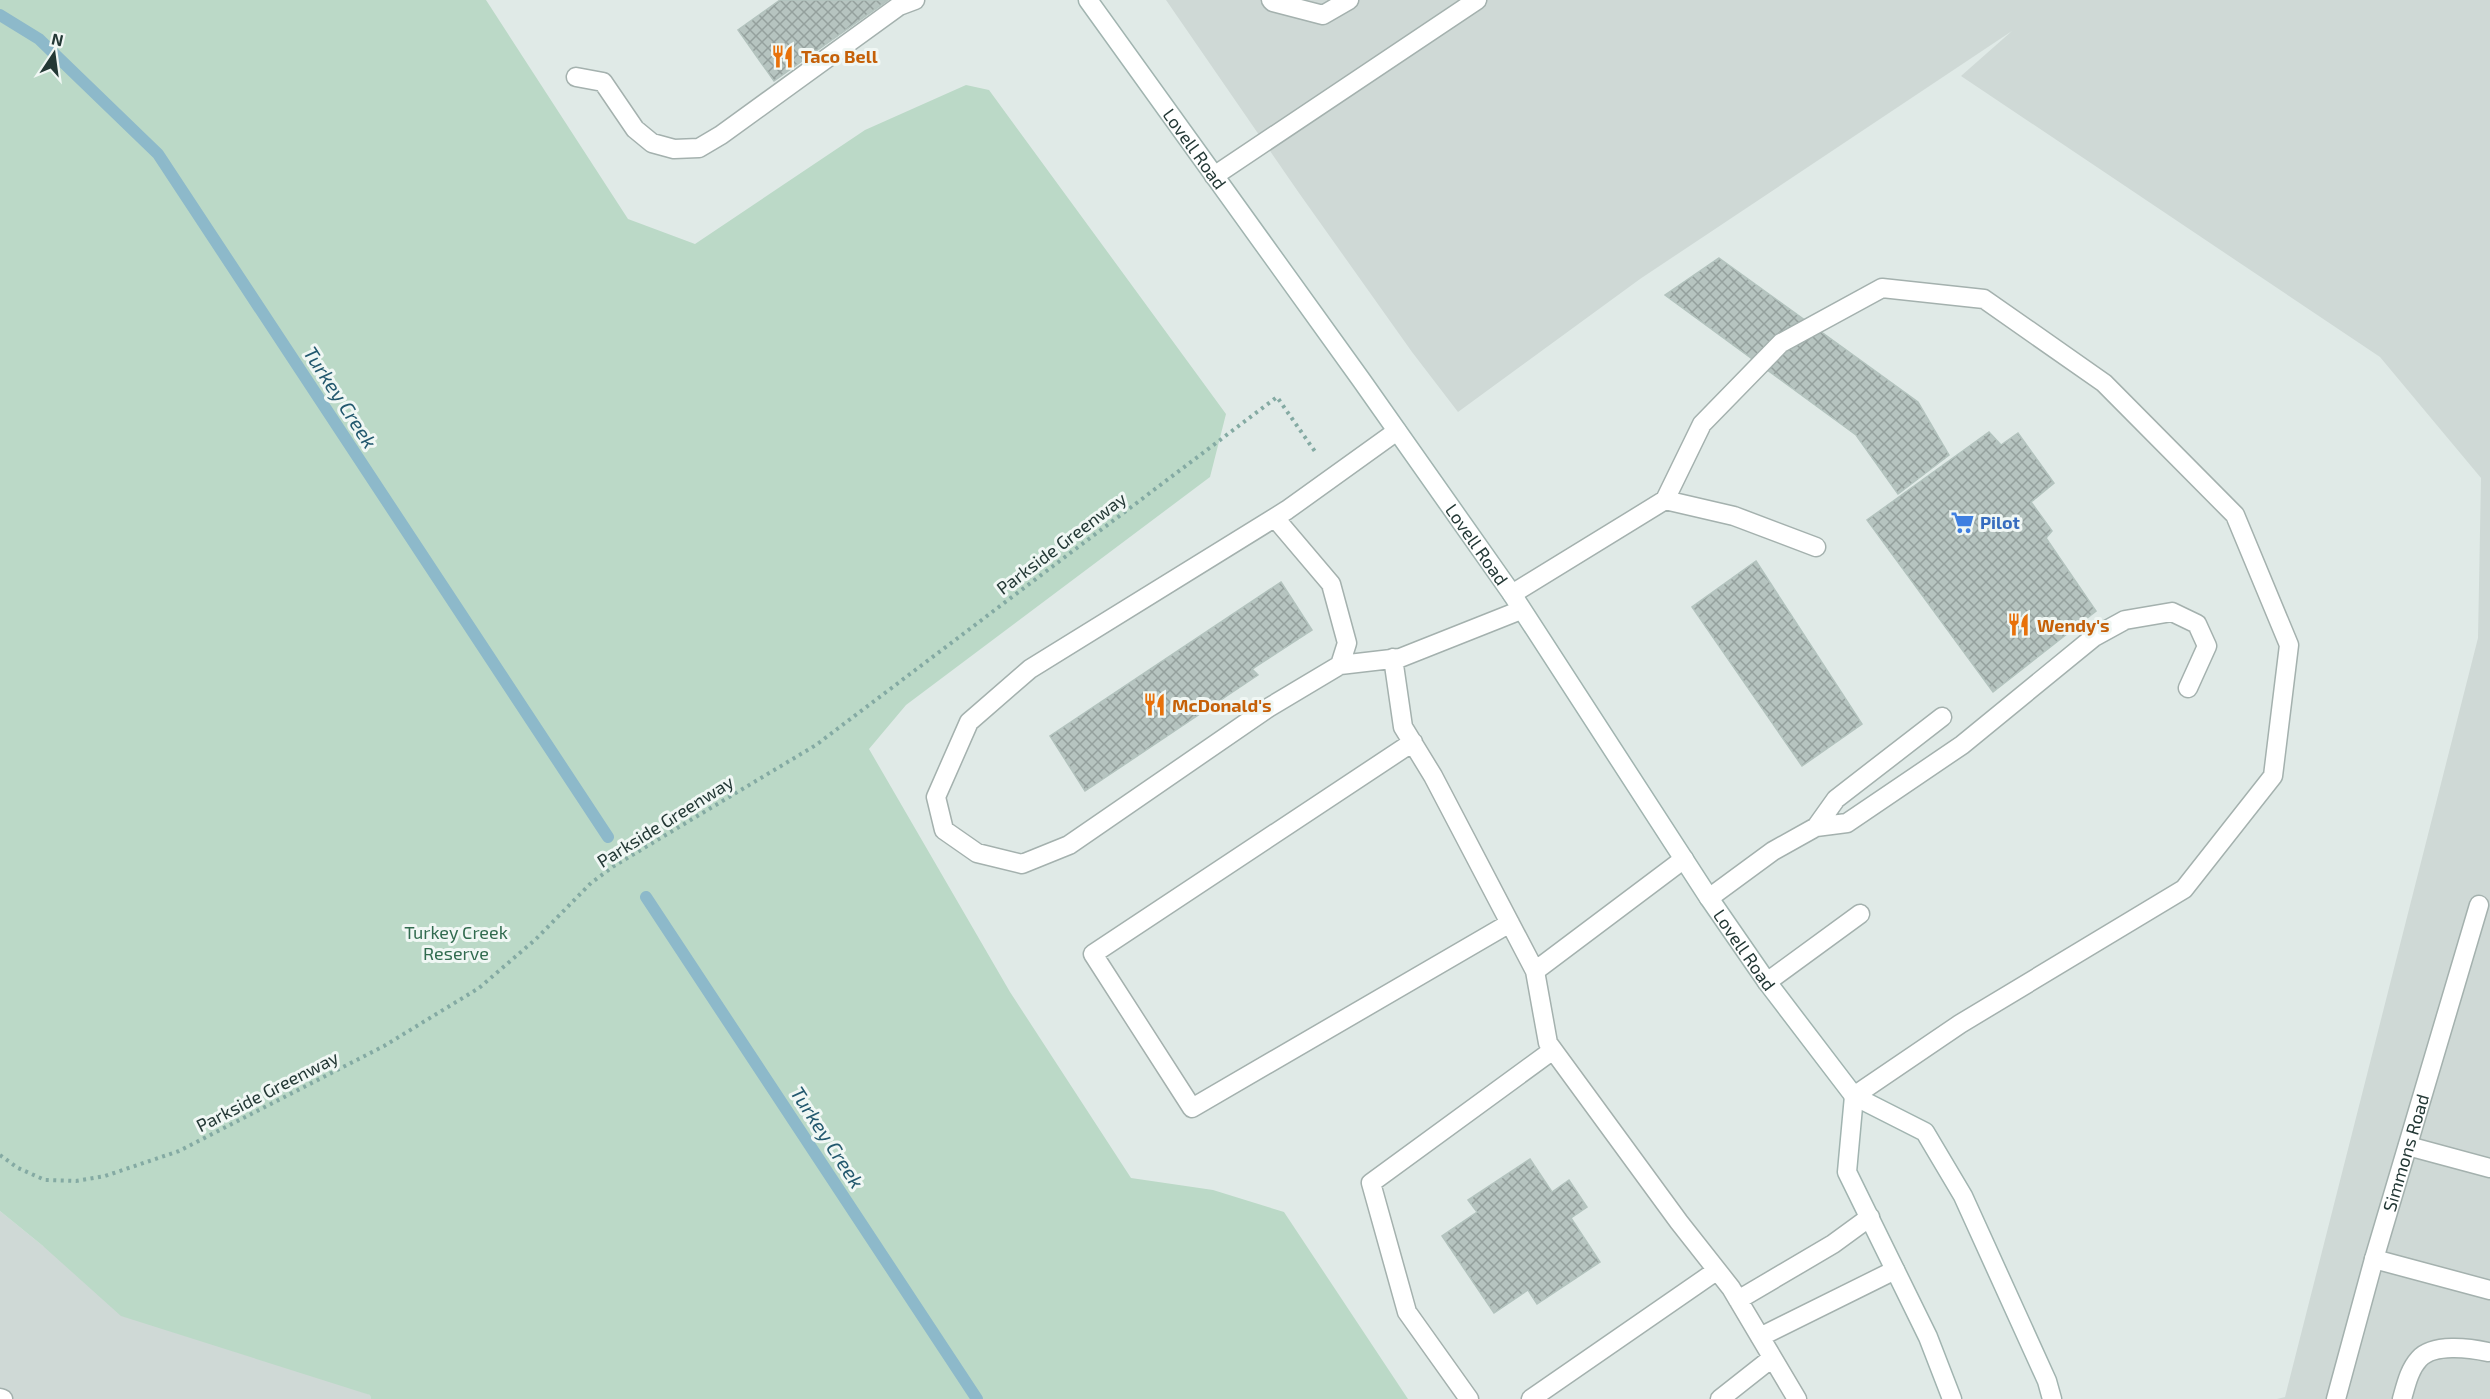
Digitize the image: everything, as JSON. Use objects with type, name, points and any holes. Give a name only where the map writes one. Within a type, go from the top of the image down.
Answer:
[{"type":"main road","points":[[576,77],[603,82],[635,129],[652,143],[674,149],[699,148],[721,135],[899,6],[915,0]]},
{"type":"main road","name":"Lovell Road","points":[[1088,0],[1516,602],[1709,898],[1767,982],[1854,1096],[1925,1132],[1963,1197],[2047,1382],[2052,1399]]},
{"type":"main road","points":[[1271,0],[1323,15],[1349,0]]},
{"type":"main road","points":[[1214,176],[1477,0]]},
{"type":"main road","points":[[1397,432],[1275,518],[1030,669],[969,722],[936,797],[944,830],[976,853],[1022,864],[1069,845],[1268,708],[1340,665],[1400,658],[1516,602],[1665,500],[1702,424],[1781,343],[1882,288],[1984,299],[2104,383],[2235,515],[2289,645],[2273,776],[2184,889],[1960,1024],[1854,1096],[1847,1172],[1928,1337],[1952,1399]]},
{"type":"main road","points":[[1665,500],[1734,516],[1816,547]]},
{"type":"main road","points":[[1275,518],[1330,584],[1347,643],[1340,665]]},
{"type":"main road","points":[[1709,898],[1773,851],[1816,827],[1847,823],[1962,745],[2094,637],[2125,620],[2172,612],[2197,624],[2207,646],[2188,688]]},
{"type":"main road","points":[[1393,658],[1403,727],[1433,776],[1535,971],[1548,1043],[1678,1222],[1738,1300],[1797,1399]]},
{"type":"main road","points":[[1816,827],[1836,799],[1942,717]]},
{"type":"main road","points":[[1413,742],[1093,954],[1192,1108],[1510,923]]},
{"type":"main road","points":[[1535,971],[1684,859]]},
{"type":"main road","name":"Simmons Road","points":[[2336,1399],[2374,1259],[2484,906]]},
{"type":"main road","points":[[1767,982],[1860,914]]},
{"type":"main road","points":[[1469,1399],[1407,1312],[1371,1183],[1553,1050]]},
{"type":"main road","points":[[2408,1146],[2490,1168]]},
{"type":"main road","points":[[1738,1300],[1833,1244],[1870,1217]]},
{"type":"main road","points":[[2374,1259],[2490,1290]]},
{"type":"main road","points":[[1531,1399],[1716,1270]]},
{"type":"main road","points":[[1760,1337],[1895,1270]]},
{"type":"main road","points":[[2402,1399],[2407,1379],[2419,1357],[2444,1348],[2465,1347],[2488,1352]]},
{"type":"main road","points":[[1720,1399],[1772,1358]]},
{"type":"path","name":"Parkside Greenway","points":[[0,1155],[18,1168],[45,1180],[76,1181],[105,1176],[179,1151],[393,1040],[479,988],[536,939],[591,883],[614,866],[816,745],[1277,397],[1333,478]]},
{"type":"shaded area","points":[[1166,0],[2490,0],[2490,1399],[2277,1399],[2285,1397],[2478,638],[2481,478],[2380,357],[1961,76],[2012,31],[1640,279],[1458,412],[1412,352],[1299,193]]},
{"type":"shaded area","points":[[0,1211],[43,1246],[370,1395],[371,1399],[0,1399]]},
{"type":"green space","name":"Turkey Creek Reserve","points":[[0,0],[486,0],[628,219],[695,244],[865,130],[966,85],[989,90],[1226,414],[1210,477],[906,705],[869,749],[1010,992],[1131,1178],[1213,1190],[1284,1212],[1408,1399],[371,1399],[370,1395],[121,1316],[0,1211]]},
{"type":"building","name":"Taco Bell","points":[[780,0],[888,0],[774,81],[738,30]]},
{"type":"building","points":[[1719,258],[1918,402],[1949,455],[1898,494],[1856,435],[1665,295]]},
{"type":"building","points":[[1989,432],[2001,445],[2018,433],[2054,483],[2031,502],[2052,531],[2046,538],[2096,611],[1993,692],[1867,520]]},
{"type":"building","points":[[1756,561],[1862,724],[1802,766],[1692,607]]},
{"type":"building","name":"McDonald's","points":[[1281,582],[1312,630],[1252,669],[1258,675],[1085,791],[1050,736]]},
{"type":"building","points":[[1530,1159],[1552,1192],[1569,1180],[1587,1207],[1571,1218],[1600,1262],[1537,1304],[1528,1290],[1494,1313],[1442,1236],[1477,1212],[1468,1200]]},
{"type":"waterway","name":"Turkey Creek","points":[[0,15],[39,39],[158,154],[608,837]]},
{"type":"waterway","name":"Turkey Creek","points":[[646,897],[977,1399]]},
{"type":"place","name":"Taco Bell","points":[[783,56]]},
{"type":"place","name":"Pilot","points":[[1962,522]]},
{"type":"place","name":"Wendy's","points":[[2019,625]]},
{"type":"place","name":"McDonald's","points":[[1154,705]]}]
